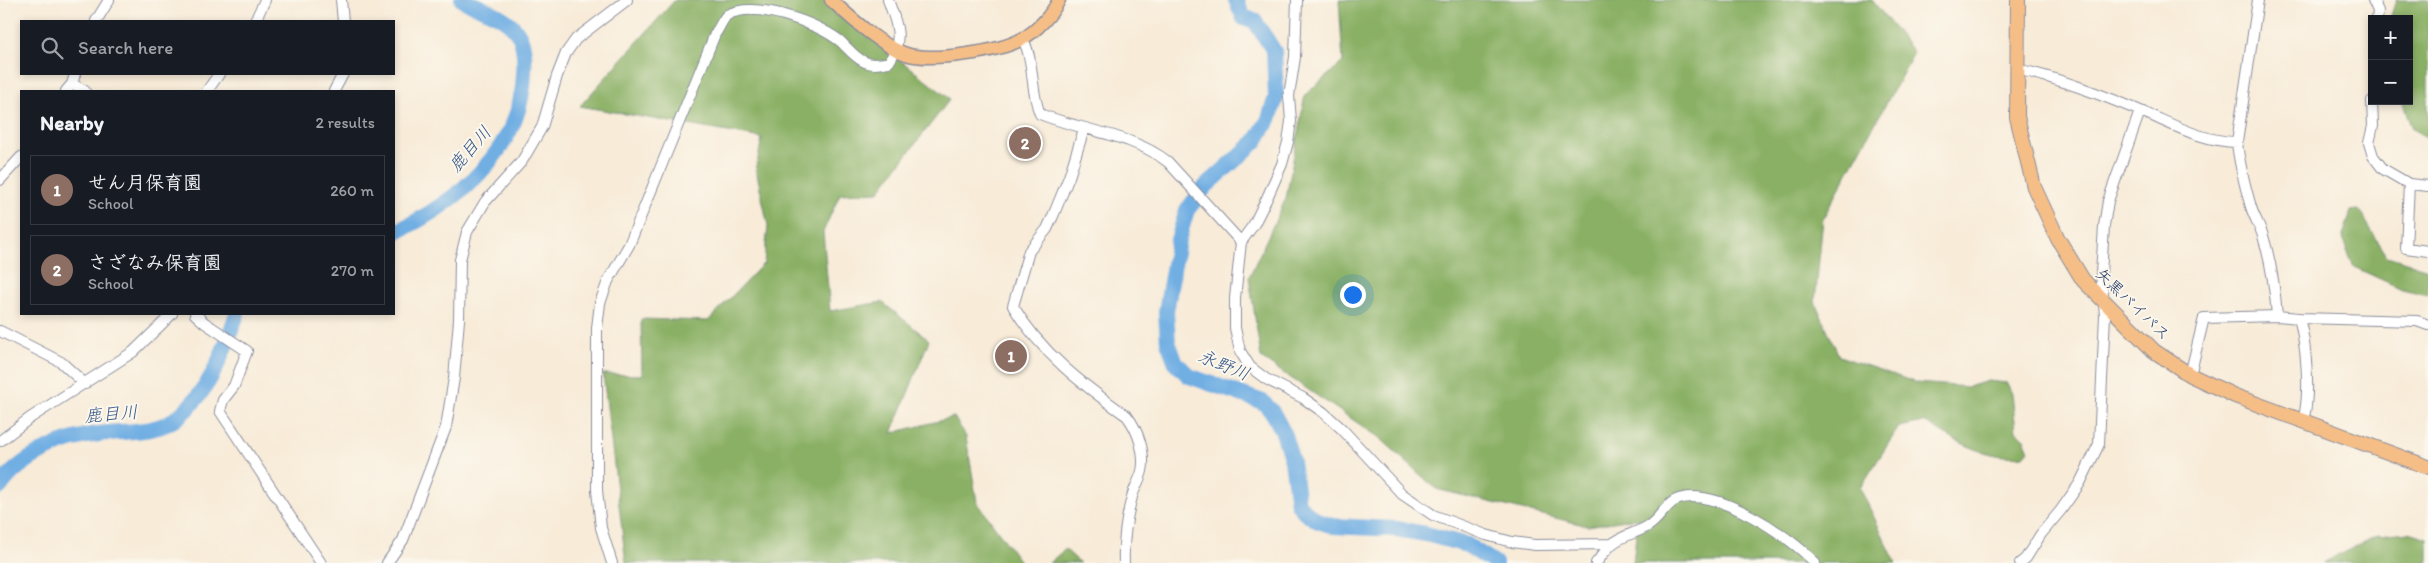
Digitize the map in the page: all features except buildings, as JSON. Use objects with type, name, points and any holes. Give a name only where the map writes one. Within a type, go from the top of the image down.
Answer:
[{"type":"highway","name":"矢黒バイパス","points":[[2018,0],[2017,117],[2034,187],[2058,239],[2083,280],[2154,351],[2190,375],[2236,396],[2428,467]]},
{"type":"main road","points":[[831,0],[859,25],[897,50],[907,55],[940,57],[1003,46],[1023,39],[1043,22],[1059,0]]},
{"type":"street","points":[[97,20],[108,0]]},
{"type":"street","points":[[255,20],[265,0]]},
{"type":"street","points":[[341,0],[343,20]]},
{"type":"street","points":[[387,563],[403,540],[446,427],[454,378],[459,320],[460,260],[467,232],[485,202],[522,160],[542,127],[566,53],[576,39],[627,0]]},
{"type":"street","points":[[612,563],[601,528],[597,490],[597,328],[600,303],[608,281],[629,244],[715,34],[727,15],[746,4],[775,8],[808,20],[839,40],[863,62],[875,65],[890,62],[897,50],[899,34],[888,0]]},
{"type":"street","points":[[1297,0],[1295,57],[1289,96],[1290,128],[1282,164],[1254,224],[1241,242],[1235,298],[1235,328],[1240,351],[1250,367],[1266,379],[1303,398],[1323,412],[1342,429],[1402,494],[1433,515],[1486,535],[1512,542],[1535,545],[1612,544]]},
{"type":"street","points":[[2258,0],[2238,142],[2238,154],[2251,208],[2262,234],[2272,271],[2277,316]]},
{"type":"street","points":[[2374,0],[2378,15]]},
{"type":"street","points":[[1023,39],[1032,63],[1036,104],[1040,114],[1130,142],[1158,154],[1241,242]]},
{"type":"street","points":[[2016,69],[2106,97],[2202,137],[2221,142],[2238,142]]},
{"type":"street","points":[[208,90],[218,75]]},
{"type":"street","points":[[334,90],[342,75]]},
{"type":"street","points":[[71,83],[82,90]]},
{"type":"street","points":[[2372,105],[2373,126],[2369,144],[2374,156],[2383,169],[2408,184],[2428,186]]},
{"type":"street","points":[[2020,563],[2026,558],[2041,534],[2080,483],[2099,444],[2105,304],[2101,274],[2108,201],[2140,111]]},
{"type":"street","points":[[1084,128],[1069,177],[1053,216],[1047,229],[1029,251],[1013,306],[1045,350],[1127,416],[1134,425],[1144,458],[1142,472],[1132,494],[1123,539],[1124,563]]},
{"type":"street","points":[[0,180],[20,158]]},
{"type":"street","points":[[2408,184],[2406,248],[2428,250]]},
{"type":"street","points":[[0,441],[30,418],[132,352],[171,315]]},
{"type":"street","points":[[196,315],[247,351],[234,386],[223,400],[220,411],[321,563]]},
{"type":"street","points":[[2190,375],[2204,318],[2277,316],[2418,321],[2428,325]]},
{"type":"street","points":[[2299,318],[2303,332],[2308,392],[2308,406],[2303,420]]},
{"type":"street","points":[[0,331],[61,362],[85,384]]},
{"type":"street","points":[[1596,563],[1612,544],[1651,525],[1676,500],[1692,498],[1712,500],[1735,508],[1806,552],[1815,563]]},
{"type":"green space","points":[[675,0],[823,0],[950,99],[878,192],[840,194],[823,232],[830,311],[882,302],[929,340],[892,433],[954,417],[966,437],[977,502],[1021,563],[626,563],[603,374],[642,375],[641,319],[708,321],[764,263],[768,226],[756,169],[762,138],[580,106]]},
{"type":"green space","points":[[1339,0],[1872,0],[1914,53],[1823,218],[1815,302],[1839,356],[1917,383],[1968,387],[1988,381],[2007,383],[2012,394],[2016,431],[2023,437],[2029,450],[2024,456],[1997,455],[1972,448],[1924,422],[1899,427],[1860,488],[1896,563],[1633,563],[1638,518],[1588,526],[1436,489],[1380,438],[1261,358],[1249,277],[1286,198],[1305,95],[1343,62]]},
{"type":"green space","points":[[2396,0],[2428,0],[2428,139],[2412,128],[2403,105],[2413,105],[2413,15],[2391,15]]},
{"type":"green space","points":[[2359,210],[2387,256],[2428,269],[2428,295],[2402,289],[2354,267],[2342,239],[2351,211]]},
{"type":"green space","points":[[2408,532],[2428,538],[2428,563],[2323,563],[2378,535]]},
{"type":"green space","points":[[1065,549],[1080,563],[1049,563]]},
{"type":"waterway","name":"鹿目川","points":[[395,232],[441,206],[463,189],[482,170],[499,149],[512,126],[520,101],[524,57],[522,42],[517,32],[500,17],[462,0]]},
{"type":"waterway","name":"永野川","points":[[1236,0],[1244,18],[1254,20],[1274,51],[1276,97],[1269,119],[1256,141],[1206,186],[1187,210],[1178,240],[1166,312],[1168,342],[1176,363],[1189,376],[1263,402],[1273,413],[1283,432],[1292,461],[1298,504],[1305,512],[1318,521],[1333,526],[1396,529],[1426,534],[1467,545],[1495,563]]},
{"type":"waterway","name":"鹿目川","points":[[0,487],[9,476],[31,458],[58,445],[86,436],[151,429],[170,422],[179,416],[200,394],[208,382],[221,356],[237,315]]},
{"type":"place","name":"さざなみ保育園","points":[[1025,143]]},
{"type":"place","name":"せん月保育園","points":[[1011,356]]}]
